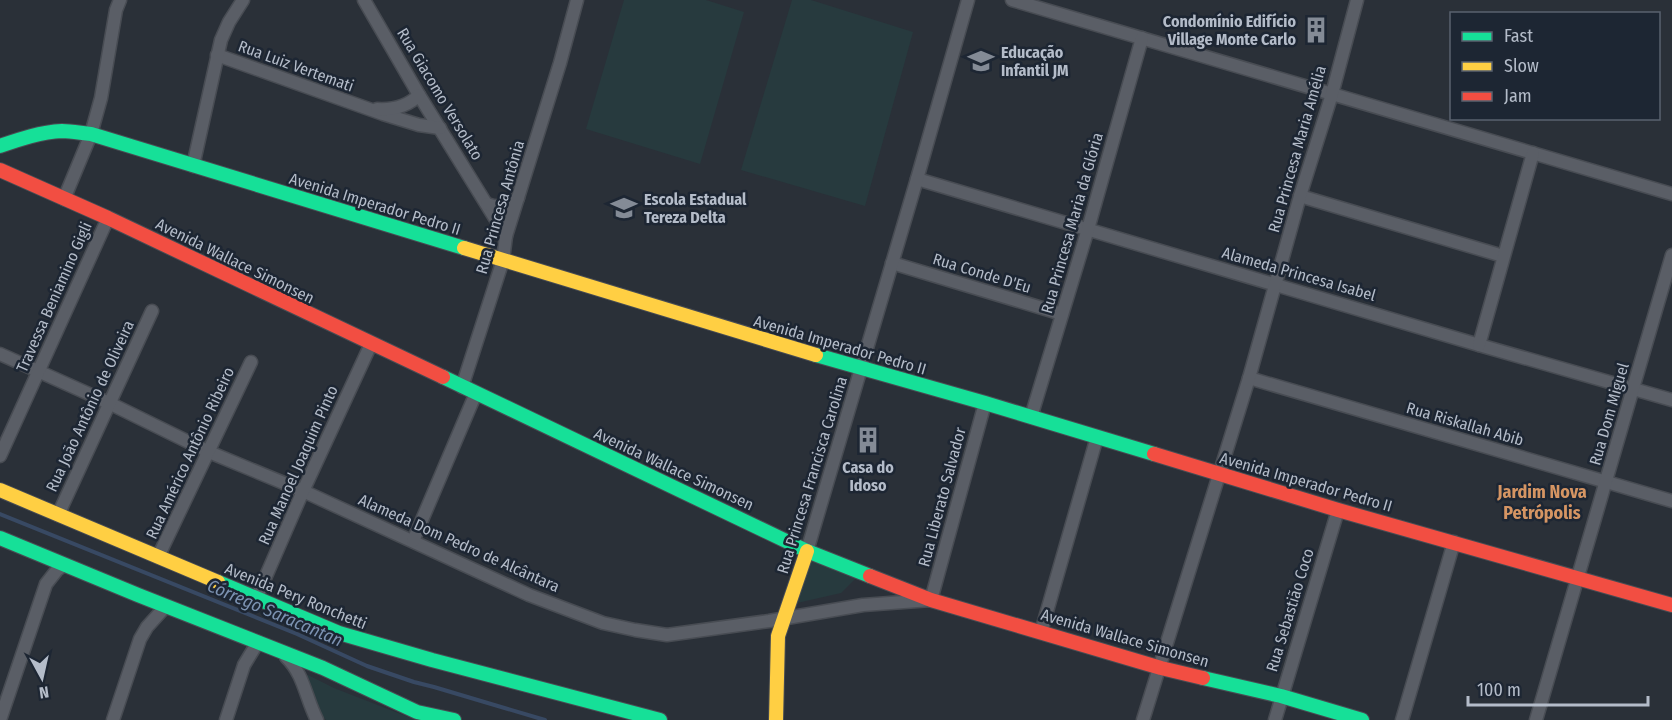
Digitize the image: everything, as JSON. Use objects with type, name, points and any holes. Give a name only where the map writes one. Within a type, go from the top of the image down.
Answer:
[{"type":"street","points":[[64,199],[91,134],[101,98],[116,10],[120,0]]},
{"type":"street","points":[[193,166],[217,55],[229,22],[243,0]]},
{"type":"street","name":"Rua Giacomo Versolato","points":[[364,0],[506,236]]},
{"type":"street","name":"Rua Princesa Antônia","points":[[462,387],[503,260],[506,236],[561,63],[577,0]]},
{"type":"street","name":"Rua Princesa Francisca Carolina","points":[[776,720],[778,636],[807,550],[968,0]]},
{"type":"street","points":[[1012,0],[1672,195]]},
{"type":"street","name":"Rua Princesa Maria Amélia","points":[[1143,720],[1249,378],[1357,0]]},
{"type":"street","name":"Rua Princesa Maria da Glória","points":[[1031,417],[1088,229],[1142,38]]},
{"type":"street","name":"Rua Luiz Vertemati","points":[[217,55],[364,108],[419,125],[440,128]]},
{"type":"street","name":"Rua Luiz Vertemati","points":[[364,108],[396,108],[420,95]]},
{"type":"street","name":"Avenida Imperador Pedro II","points":[[0,147],[31,136],[48,133],[63,131],[91,134],[861,369],[985,403],[1338,510],[1672,605]]},
{"type":"street","points":[[1479,345],[1533,153]]},
{"type":"street","name":"Avenida Wallace Simonsen","points":[[0,170],[108,218],[807,550],[931,600],[1161,668],[1281,696],[1362,720]]},
{"type":"street","name":"Alameda Princesa Isabel","points":[[917,179],[1672,400]]},
{"type":"street","points":[[1300,196],[1503,256]]},
{"type":"street","points":[[487,204],[507,206],[518,198]]},
{"type":"street","name":"Travessa Beniamino Gigli","points":[[0,456],[108,218]]},
{"type":"street","name":"Rua Dom Miguel","points":[[1536,720],[1672,255]]},
{"type":"street","name":"Rua Conde D'Eu","points":[[892,263],[1062,314]]},
{"type":"street","name":"Rua João Antônio de Oliveira","points":[[58,515],[152,310]]},
{"type":"street","name":"Rua Manoel Joaquim Pinto","points":[[256,599],[371,344]]},
{"type":"street","name":"Alameda Dom Pedro de Alcântara","points":[[0,354],[109,403],[209,452],[303,491],[529,595],[603,623],[667,635],[863,605],[931,600]]},
{"type":"street","name":"Rua Américo Antônio Ribeiro","points":[[158,557],[251,362]]},
{"type":"street","name":"Rua Riskallah Abib","points":[[1249,378],[1672,501]]},
{"type":"street","points":[[414,541],[476,393]]},
{"type":"street","name":"Rua Liberato Salvador","points":[[931,600],[985,403]]},
{"type":"street","points":[[1041,632],[1097,437]]},
{"type":"street","name":"Avenida Pery Ronchetti","points":[[0,490],[346,635],[660,720]]},
{"type":"street","name":"Rua Sebastião Coco","points":[[1275,720],[1338,510]]},
{"type":"street","points":[[0,538],[323,668],[417,712],[454,720]]},
{"type":"street","points":[[1402,720],[1454,542]]},
{"type":"street","points":[[0,720],[46,584],[51,576],[64,565]]},
{"type":"street","points":[[114,720],[140,639],[147,627],[166,606]]},
{"type":"street","points":[[226,720],[241,672],[258,642]]},
{"type":"street","points":[[273,648],[285,656],[297,670],[317,720]]},
{"type":"green space","points":[[624,0],[706,0],[744,12],[700,164],[586,129]]},
{"type":"green space","points":[[792,0],[811,0],[913,32],[865,206],[741,170]]},
{"type":"green space","points":[[811,561],[856,578],[841,593],[797,603]]},
{"type":"green space","points":[[306,674],[334,688],[416,720],[326,720],[313,706]]},
{"type":"waterway","name":"Córrego Saracantan","points":[[0,514],[297,634],[367,666],[545,720]]},
{"type":"traffic: fast","points":[[0,146],[31,136],[54,132],[91,134],[464,248]]},
{"type":"traffic: fast","points":[[816,355],[1154,454]]},
{"type":"traffic: fast","points":[[443,377],[807,551],[870,576]]},
{"type":"traffic: fast","points":[[0,538],[323,668],[417,712],[454,720]]},
{"type":"traffic: fast","points":[[218,582],[339,633],[660,720]]},
{"type":"traffic: fast","points":[[1203,678],[1281,696],[1362,720]]},
{"type":"traffic: slow","points":[[464,248],[816,355]]},
{"type":"traffic: slow","points":[[0,490],[218,582]]},
{"type":"traffic: slow","points":[[776,720],[778,636],[807,551]]},
{"type":"traffic: jam","points":[[0,170],[108,218],[443,377]]},
{"type":"traffic: jam","points":[[1154,454],[1338,510],[1672,605]]},
{"type":"traffic: jam","points":[[870,576],[931,600],[1161,668],[1203,678]]},
{"type":"place","name":"Condomínio Edifício Village Monte Carlo","points":[[1316,30]]},
{"type":"place","name":"Educação Infantil JM","points":[[981,61]]},
{"type":"place","name":"Escola Estadual Tereza Delta","points":[[624,208]]},
{"type":"place","name":"Casa do Idoso","points":[[868,440]]},
{"type":"district","name":"Jardim Nova Petrópolis","points":[[1542,502]]}]
